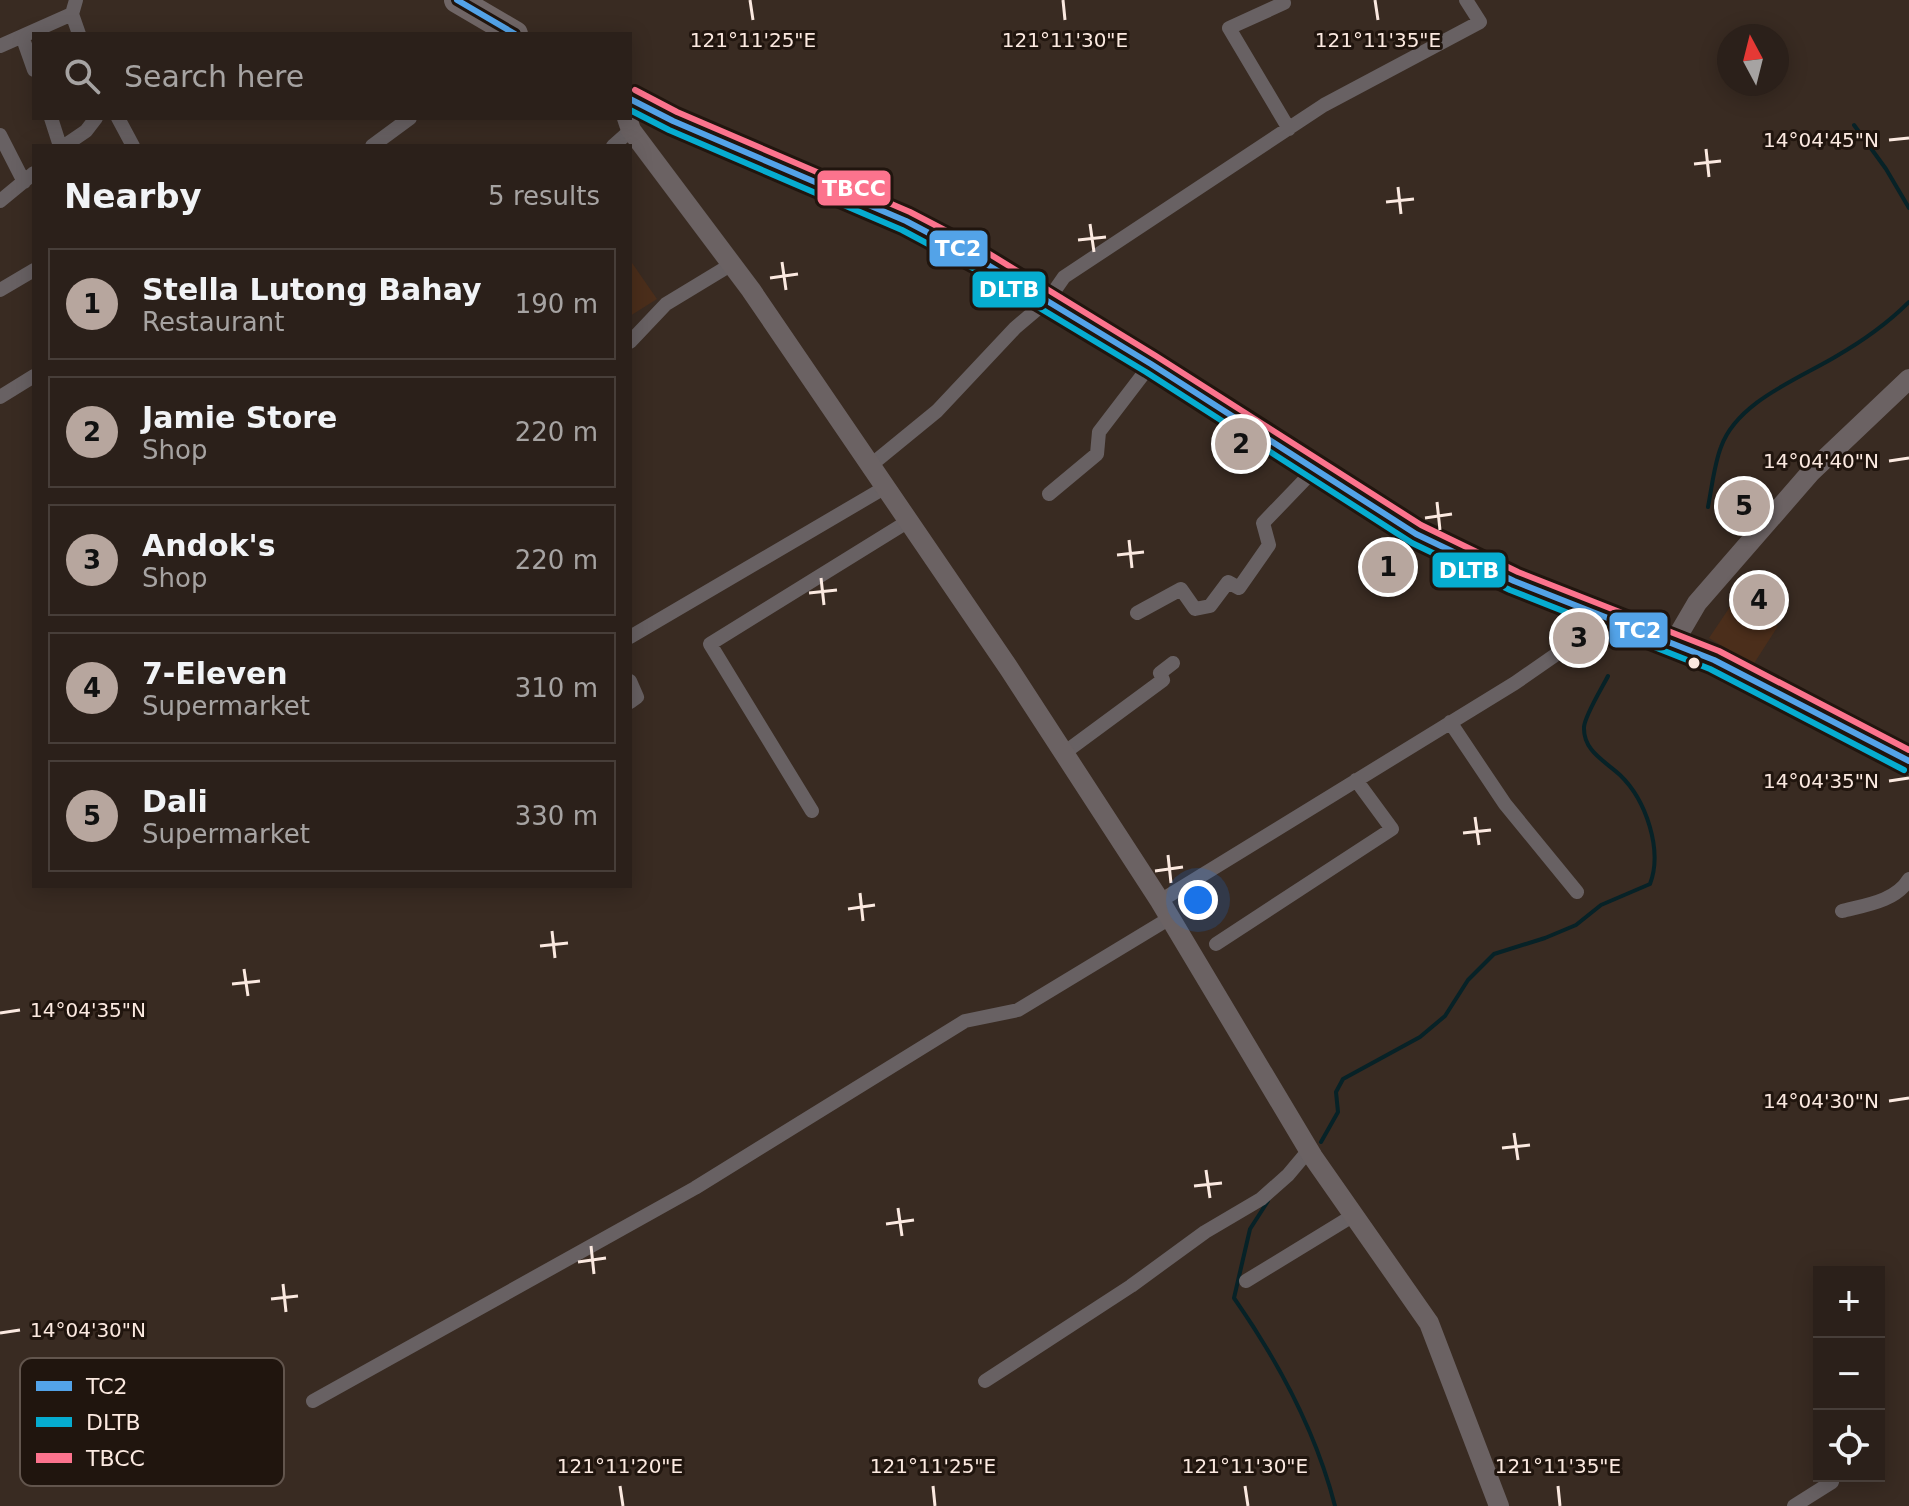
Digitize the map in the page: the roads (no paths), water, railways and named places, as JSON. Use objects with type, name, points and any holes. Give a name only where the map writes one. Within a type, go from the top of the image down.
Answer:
[{"type":"highway","points":[[457,0],[512,32]]},
{"type":"highway","points":[[632,100],[673,121],[906,221],[1048,300],[1416,534],[1514,581],[1714,660],[1909,761]]},
{"type":"street","points":[[871,465],[937,411],[1008,334],[1048,300],[1064,277],[1324,105],[1480,22],[1466,0]]},
{"type":"street","points":[[1284,3],[1229,28],[1289,129]]},
{"type":"street","points":[[0,46],[74,7],[79,32]]},
{"type":"street","points":[[22,36],[32,64]]},
{"type":"street","points":[[52,120],[61,144]]},
{"type":"street","points":[[65,144],[86,131],[94,120]]},
{"type":"street","points":[[119,120],[132,144]]},
{"type":"street","points":[[375,144],[407,120]]},
{"type":"street","points":[[614,144],[629,124],[732,264],[1064,753],[1165,909],[1309,1150],[1429,1323],[1499,1506]]},
{"type":"street","points":[[0,135],[29,178],[0,201]]},
{"type":"street","points":[[632,340],[666,304],[732,264]]},
{"type":"street","points":[[0,290],[32,271]]},
{"type":"street","points":[[1049,494],[1097,454],[1099,432],[1151,364]]},
{"type":"street","points":[[0,397],[32,377]]},
{"type":"street","points":[[1673,644],[1697,603],[1792,493],[1909,379]]},
{"type":"street","points":[[1137,613],[1181,589],[1195,609],[1210,606],[1228,582],[1239,588],[1269,545],[1263,523],[1314,470]]},
{"type":"street","points":[[632,636],[884,488]]},
{"type":"street","points":[[812,811],[710,644],[907,522]]},
{"type":"street","points":[[313,1401],[695,1188],[965,1021],[1018,1010],[1356,780],[1515,683],[1610,617]]},
{"type":"street","points":[[1064,753],[1163,680],[1160,673],[1173,663]]},
{"type":"street","points":[[1450,722],[1505,804],[1577,892]]},
{"type":"street","points":[[1216,944],[1392,829],[1356,780]]},
{"type":"street","points":[[1842,911],[1888,896],[1909,879]]},
{"type":"street","points":[[985,1381],[1131,1286],[1205,1232],[1261,1199],[1288,1175],[1309,1150]]},
{"type":"street","points":[[1246,1281],[1354,1215]]},
{"type":"street","points":[[1794,1506],[1832,1482]]},
{"type":"waterway","points":[[1854,125],[1909,208]]},
{"type":"waterway","points":[[1708,507],[1721,447],[1740,417],[1770,393],[1865,338],[1909,302]]},
{"type":"waterway","points":[[1321,1142],[1338,1112],[1336,1092],[1343,1079],[1420,1037],[1445,1016],[1468,980],[1494,954],[1576,925],[1601,905],[1650,884],[1654,871],[1653,841],[1644,812],[1629,785],[1596,755],[1585,735],[1587,716],[1608,676]]},
{"type":"waterway","points":[[1268,1201],[1250,1229],[1234,1298],[1294,1398],[1317,1451],[1335,1506]]},
{"type":"place","name":"Jamie Store","points":[[1241,444]]},
{"type":"place","name":"Dali","points":[[1744,506]]},
{"type":"place","name":"Stella Lutong Bahay","points":[[1388,567]]},
{"type":"place","name":"7-Eleven","points":[[1759,600]]},
{"type":"place","name":"Andok's","points":[[1579,638]]}]
